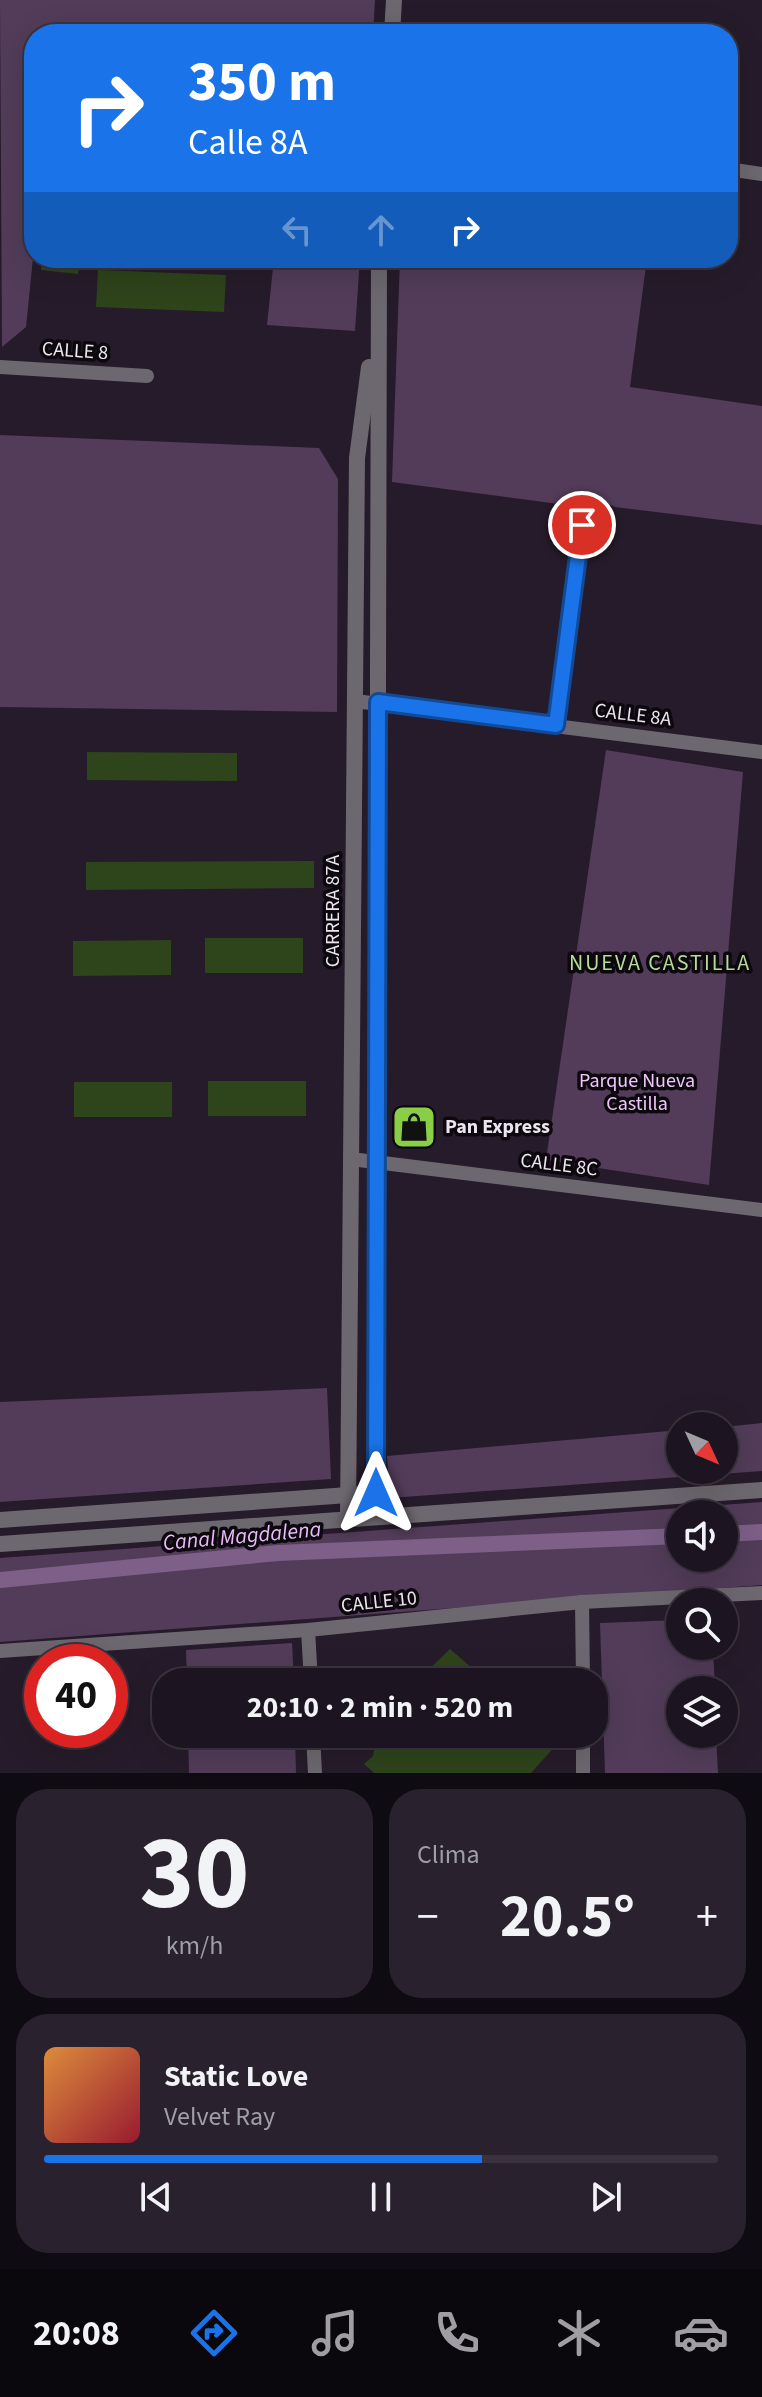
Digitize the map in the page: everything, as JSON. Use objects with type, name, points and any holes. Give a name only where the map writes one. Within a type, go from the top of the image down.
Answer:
[{"type":"street","points":[[393,24],[394,0]]},
{"type":"street","points":[[738,170],[762,174]]},
{"type":"street","name":"CARRERA 87A","points":[[376,1516],[379,268]]},
{"type":"street","name":"CARRERA 87A","points":[[348,1517],[357,458],[377,306]]},
{"type":"street","name":"CALLE 8","points":[[0,367],[147,376]]},
{"type":"street","points":[[556,725],[582,525]]},
{"type":"street","name":"CALLE 8A","points":[[355,701],[762,752]]},
{"type":"street","name":"CALLE 8C","points":[[351,1159],[762,1210]]},
{"type":"street","points":[[0,1544],[762,1490]]},
{"type":"street","points":[[0,1520],[376,1493]]},
{"type":"street","name":"CALLE 10","points":[[0,1651],[308,1630],[582,1602],[762,1593]]},
{"type":"street","points":[[582,1602],[583,1668]]},
{"type":"street","points":[[308,1630],[310,1668]]},
{"type":"street","points":[[314,1748],[315,1773]]},
{"type":"street","points":[[583,1748],[583,1773]]},
{"type":"green space","points":[[0,0],[375,0],[374,24],[24,24],[24,268],[32,268],[26,327],[2,347]]},
{"type":"green space","points":[[273,268],[359,268],[355,331],[267,325]]},
{"type":"green space","points":[[400,268],[646,268],[630,387],[762,406],[762,525],[615,507],[590,495],[566,505],[392,482]]},
{"type":"green space","points":[[0,435],[319,448],[338,479],[337,712],[0,707]]},
{"type":"green space","name":"Parque Nueva Castilla","points":[[606,750],[743,772],[709,1185],[546,1160]]},
{"type":"green space","points":[[327,1388],[331,1479],[0,1502],[0,1402]]},
{"type":"green space","points":[[762,1423],[762,1471],[738,1473],[738,1426]]},
{"type":"green space","points":[[666,1431],[666,1478],[390,1498],[387,1456]]},
{"type":"green space","points":[[762,1502],[762,1585],[666,1588],[666,1592],[0,1642],[0,1558],[666,1509],[666,1572],[738,1572],[738,1504]]},
{"type":"green space","points":[[666,1621],[666,1660],[714,1660],[714,1676],[666,1676],[666,1748],[717,1748],[718,1773],[605,1773],[608,1668],[602,1668],[600,1623]]},
{"type":"green space","points":[[292,1643],[293,1668],[187,1668],[186,1650]]},
{"type":"green space","points":[[188,1748],[295,1748],[296,1773],[189,1773]]},
{"type":"building","points":[[41,268],[79,268],[78,274]]},
{"type":"building","points":[[98,270],[226,275],[224,312],[96,307]]},
{"type":"building","points":[[87,752],[237,753],[237,781],[87,780]]},
{"type":"building","points":[[314,861],[314,888],[86,890],[86,862]]},
{"type":"building","points":[[205,938],[303,938],[303,973],[205,973]]},
{"type":"building","points":[[171,940],[171,975],[73,976],[73,941]]},
{"type":"building","points":[[208,1081],[306,1081],[306,1116],[208,1116]]},
{"type":"building","points":[[74,1082],[172,1082],[172,1117],[74,1117]]},
{"type":"building","points":[[450,1649],[472,1668],[430,1668]]},
{"type":"building","points":[[374,1748],[554,1748],[531,1773],[374,1773],[364,1764],[373,1756]]},
{"type":"waterway","name":"Canal Magdalena","points":[[738,1533],[762,1532]]},
{"type":"waterway","name":"Canal Magdalena","points":[[0,1580],[278,1553],[666,1537]]},
{"type":"place","name":"Pan Express","points":[[414,1127]]},
{"type":"district","name":"NUEVA CASTILLA","points":[[660,963]]},
{"type":"route","points":[[376,1493],[378,702],[556,725],[582,525]]}]
